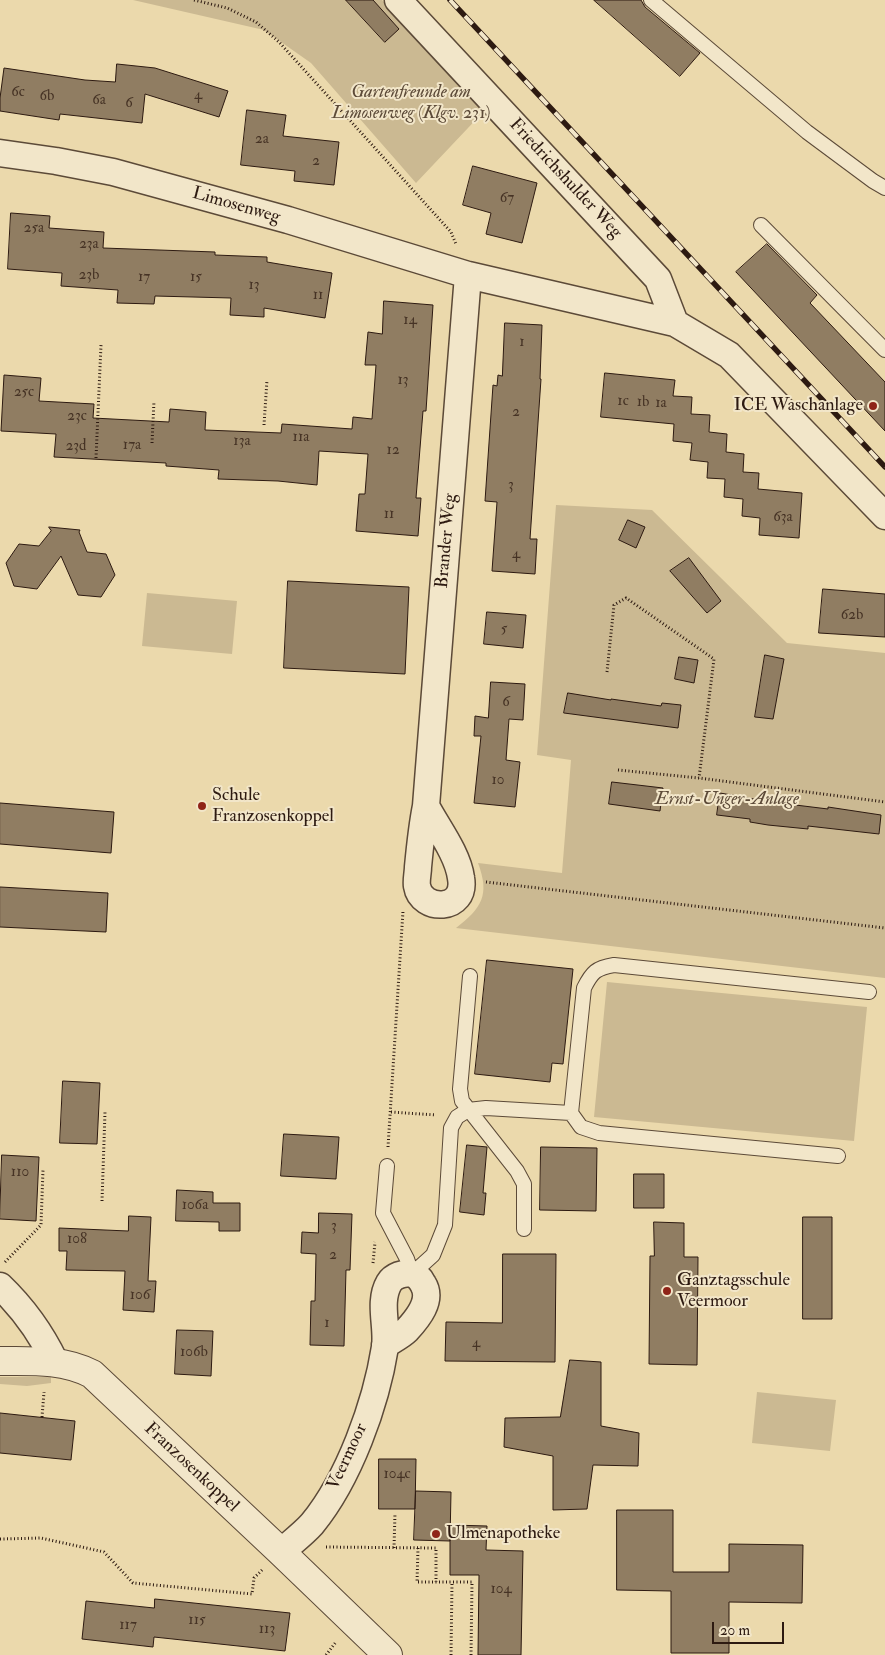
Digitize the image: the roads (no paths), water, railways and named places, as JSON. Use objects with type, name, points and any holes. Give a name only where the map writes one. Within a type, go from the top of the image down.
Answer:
[{"type":"street","name":"Friedrichshulder Weg","points":[[398,0],[658,279],[675,324]]},
{"type":"street","name":"Limosenweg","points":[[0,153],[56,161],[122,174],[288,220],[468,275]]},
{"type":"street","points":[[468,275],[675,324],[730,355],[885,516]]},
{"type":"street","name":"Brander Weg","points":[[426,806],[457,861],[462,879],[460,893],[451,903],[437,905],[426,900],[417,887],[421,833],[426,806],[468,275]]},
{"type":"street","points":[[3,1274],[46,1343],[55,1362]]},
{"type":"street","name":"Veermoor","points":[[273,1560],[310,1525],[337,1486],[371,1405],[385,1345],[385,1295],[389,1283],[399,1274],[412,1274]]},
{"type":"street","points":[[385,1345],[406,1331],[425,1305],[426,1288],[420,1279],[412,1274]]},
{"type":"street","name":"Franzosenkoppel","points":[[0,1362],[55,1362],[80,1368],[92,1374],[273,1560],[388,1655]]},
{"type":"lane","points":[[651,0],[807,132],[885,188]]},
{"type":"lane","points":[[761,225],[885,350]]},
{"type":"lane","points":[[838,1156],[598,1133],[581,1127],[570,1113],[584,988],[590,976],[601,967],[614,965],[869,992]]},
{"type":"lane","points":[[387,1166],[383,1213],[407,1259],[412,1274],[433,1256],[445,1225],[451,1128],[462,1113],[460,1089],[470,976]]},
{"type":"lane","points":[[462,1113],[486,1108],[570,1113]]},
{"type":"lane","points":[[462,1113],[517,1171],[524,1184],[524,1229]]},
{"type":"railway","points":[[450,0],[885,467]]},
{"type":"place","name":"ICE Waschanlage","points":[[873,406]]},
{"type":"place","name":"Schule Franzosenkoppel","points":[[202,806]]},
{"type":"place","name":"Ganztagsschule Veermoor","points":[[667,1291]]},
{"type":"place","name":"Ulmenapotheke","points":[[436,1534]]},
{"type":"park label","name":"Gartenfreunde am Limosenweg (Klgv. 231)","points":[[411,104]]},
{"type":"park label","name":"Ernst-Unger-Anlage","points":[[727,800]]}]
